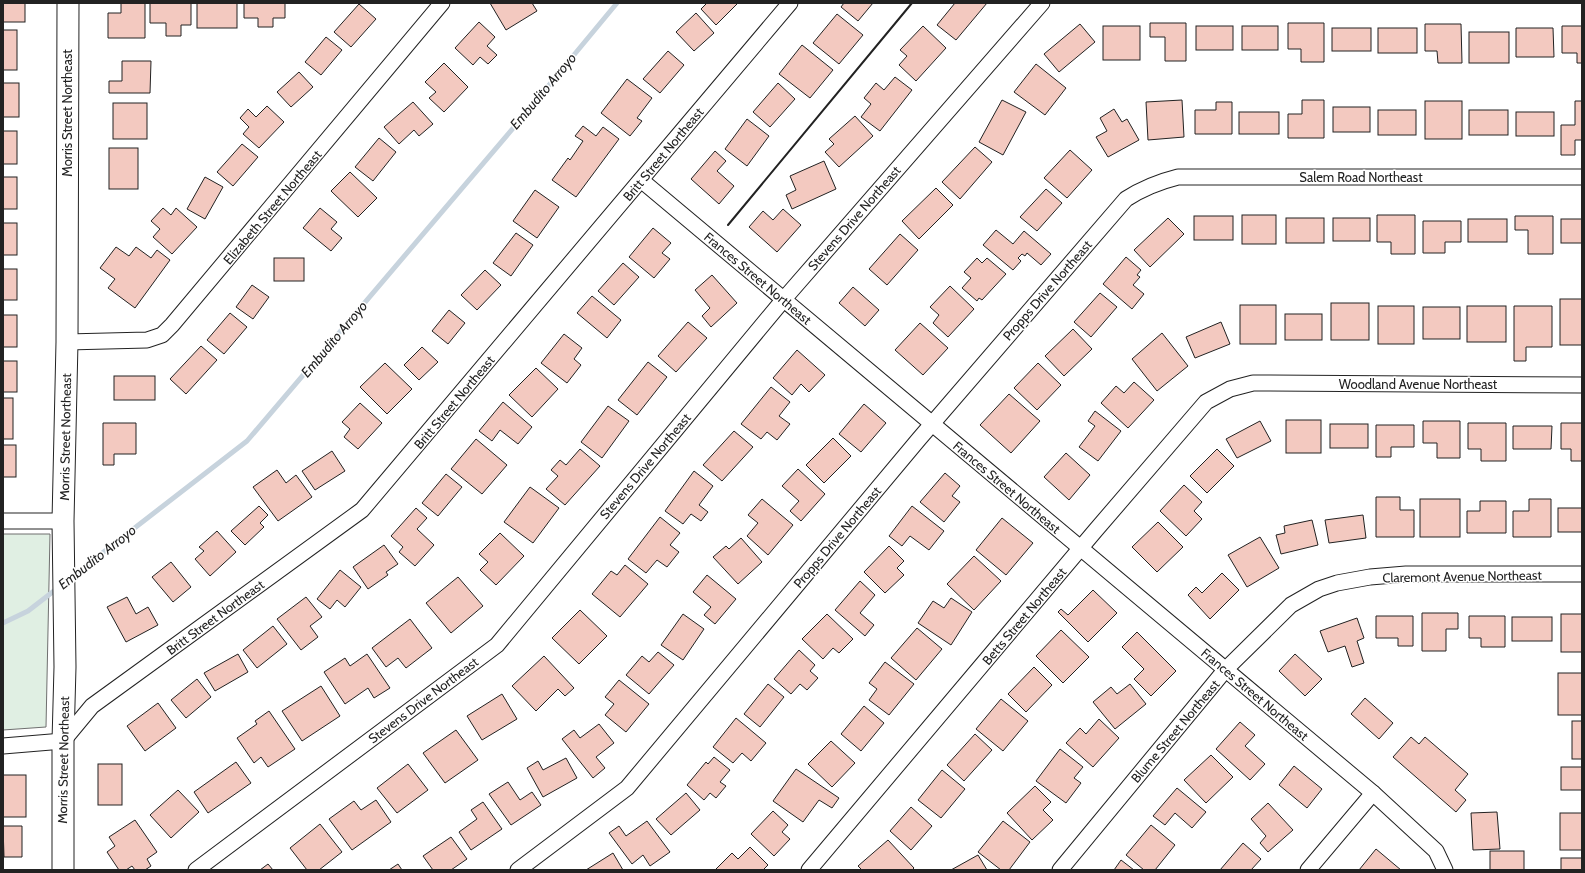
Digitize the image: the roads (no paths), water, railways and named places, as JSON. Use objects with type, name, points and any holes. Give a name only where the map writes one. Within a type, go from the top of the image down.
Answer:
[{"type":"street","name":"Morris Street Northeast","points":[[63,870],[63,521],[67,342],[68,3]]},
{"type":"street","name":"Elizabeth Street Northeast","points":[[67,342],[147,340],[162,335],[441,3]]},
{"type":"street","name":"Britt Street Northeast","points":[[63,742],[92,706],[362,510],[790,3]]},
{"type":"street","name":"Stevens Drive Northeast","points":[[196,870],[497,645],[784,299],[1042,4]]},
{"type":"street","name":"Salem Road Northeast","points":[[1142,189],[1160,181],[1178,178],[1582,178]]},
{"type":"street","name":"Frances Street Northeast","points":[[641,180],[1373,793],[1436,851],[1445,870]]},
{"type":"street","name":"Propps Drive Northeast","points":[[518,870],[627,788],[932,424],[1126,199],[1142,189]]},
{"type":"street","name":"Woodland Avenue Northeast","points":[[1253,383],[1582,385]]},
{"type":"street","name":"Betts Street Northeast","points":[[809,870],[1206,402],[1230,389],[1253,383]]},
{"type":"street","points":[[3,521],[63,521]]},
{"type":"street","name":"Claremont Avenue Northeast","points":[[1319,589],[1350,580],[1406,574],[1582,574]]},
{"type":"street","name":"Blume Street Northeast","points":[[1060,870],[1226,669],[1291,605],[1319,589]]},
{"type":"street","points":[[3,746],[63,742]]},
{"type":"street","points":[[1308,870],[1373,793]]},
{"type":"waterway","name":"Embudito Arroyo","points":[[70,578],[247,441],[515,126],[617,3]]},
{"type":"waterway","name":"Embudito Arroyo","points":[[3,623],[28,611],[59,587]]}]
